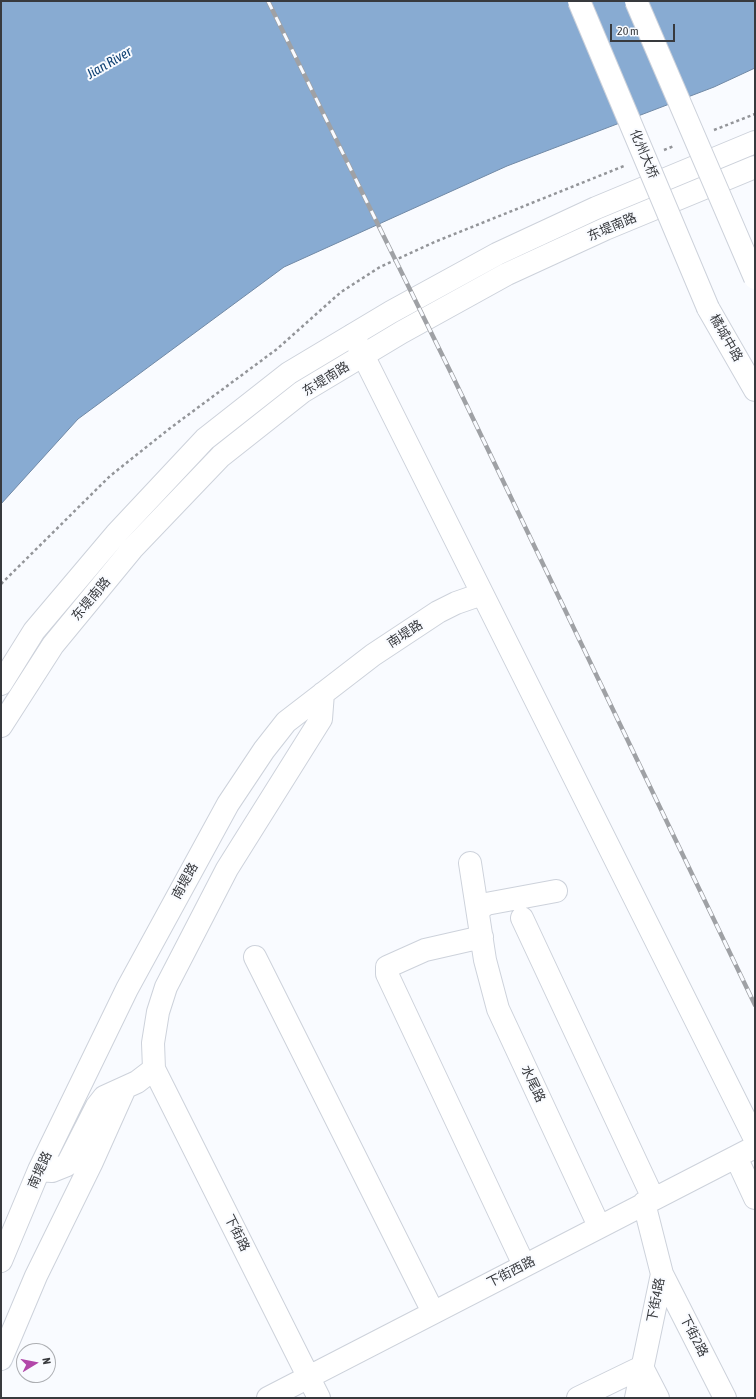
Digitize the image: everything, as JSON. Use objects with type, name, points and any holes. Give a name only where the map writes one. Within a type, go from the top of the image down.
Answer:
[{"type":"street","name":"化州大桥","points":[[579,1],[708,308]]},
{"type":"street","points":[[636,1],[755,278]]},
{"type":"street","name":"东堤南路","points":[[1,684],[34,632],[116,534],[205,439],[289,373],[497,254],[596,208],[755,142]]},
{"type":"street","name":"东堤南路","points":[[1,726],[53,645],[132,549],[220,456],[302,392],[507,274],[605,229],[755,167]]},
{"type":"street","name":"橘城中路","points":[[708,308],[754,386]]},
{"type":"street","points":[[354,335],[755,1139]]},
{"type":"street","name":"南堤路","points":[[1,1261],[39,1170],[127,989],[228,804],[264,750],[286,722],[373,655],[456,603],[482,594]]},
{"type":"street","points":[[39,1170],[52,1171],[67,1165],[97,1106],[104,1097],[125,1088],[154,1069],[153,1043],[158,1012],[166,987],[227,869],[321,719],[323,694]]},
{"type":"street","name":"水尾路","points":[[470,863],[491,986],[498,1010],[599,1226]]},
{"type":"street","points":[[478,914],[480,909],[486,904],[556,890]]},
{"type":"street","name":"下街4路","points":[[522,918],[649,1201],[662,1274],[636,1398]]},
{"type":"street","points":[[482,937],[425,950],[387,971],[524,1265]]},
{"type":"street","points":[[255,957],[433,1312]]},
{"type":"street","name":"下街路","points":[[154,1069],[319,1398]]},
{"type":"street","points":[[1,1359],[39,1269],[91,1164],[125,1088]]},
{"type":"street","name":"下街西路","points":[[268,1398],[599,1226],[755,1147]]},
{"type":"street","points":[[736,1157],[755,1198]]},
{"type":"street","name":"下街2路","points":[[662,1274],[725,1398]]},
{"type":"street","points":[[578,1398],[642,1367],[658,1398]]},
{"type":"water","name":"Jian River","points":[[1,1],[755,1],[755,68],[714,87],[507,166],[284,267],[78,419],[1,504]]},
{"type":"railway","points":[[268,1],[454,379],[755,1005]]}]
